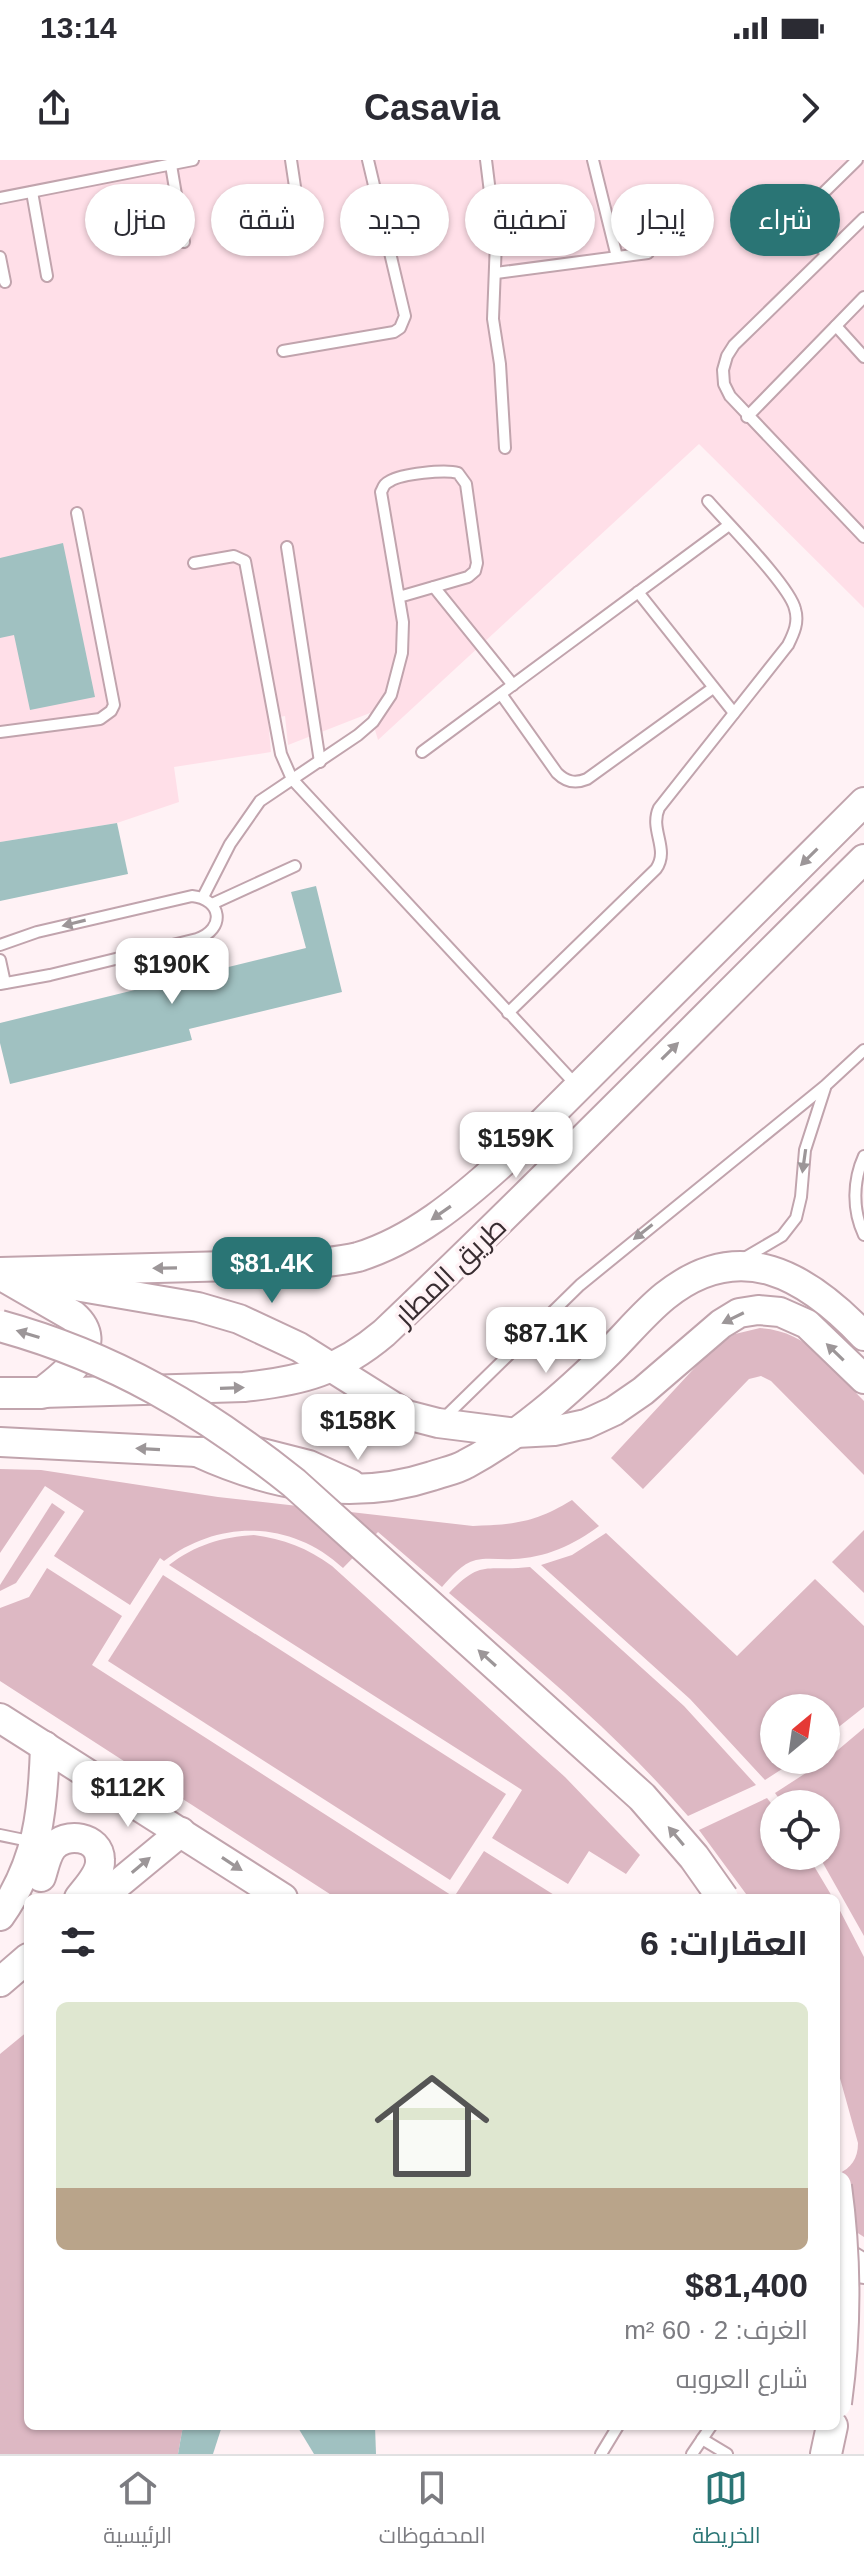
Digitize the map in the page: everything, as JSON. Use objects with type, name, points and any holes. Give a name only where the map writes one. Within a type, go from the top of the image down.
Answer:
[{"type":"main road","name":"طريق المطار","points":[[0,1273],[309,1264],[357,1257],[407,1236],[444,1212],[519,1147],[864,802]]},
{"type":"main road","name":"طريق المطار","points":[[0,1393],[244,1387],[308,1377],[334,1368],[359,1354],[549,1175],[864,859]]},
{"type":"main road","points":[[603,1065],[628,1093]]},
{"type":"main road","points":[[519,1147],[549,1175]]},
{"type":"main road","points":[[0,1442],[197,1452],[223,1464],[277,1481],[332,1490],[402,1484],[464,1465],[516,1433],[567,1391],[663,1298],[687,1281],[711,1270],[734,1265],[762,1267],[787,1276],[819,1294],[864,1336]]},
{"type":"main road","points":[[0,1273],[198,1307],[239,1319],[272,1333],[334,1368],[395,1410],[438,1423],[516,1433],[554,1431],[586,1424],[614,1411],[643,1391],[721,1324],[749,1311],[780,1312],[807,1324],[864,1379]]},
{"type":"main road","points":[[0,1273],[73,1316],[85,1330],[85,1346],[80,1356],[67,1374],[42,1393]]},
{"type":"main road","points":[[0,1326],[90,1356],[145,1381],[247,1445],[294,1483],[642,1797],[694,1857],[720,1894]]},
{"type":"main road","points":[[0,1718],[277,1894]]},
{"type":"main road","points":[[0,1916],[14,1896],[36,1843],[42,1811],[45,1746]]},
{"type":"main road","points":[[106,1894],[181,1832]]},
{"type":"main road","points":[[32,1894],[53,1846],[70,1837],[89,1841],[101,1858],[99,1869],[82,1894]]},
{"type":"main road","points":[[0,1924],[24,1904]]},
{"type":"main road","points":[[0,1982],[24,1961]]},
{"type":"main road","points":[[840,2211],[845,2296],[840,2369]]},
{"type":"main road","points":[[840,2254],[864,2269]]},
{"type":"main road","points":[[826,2454],[831,2430]]},
{"type":"lane","points":[[0,198],[193,160]]},
{"type":"lane","points":[[291,160],[295,184]]},
{"type":"lane","points":[[283,351],[394,332],[404,322],[368,160]]},
{"type":"lane","points":[[486,160],[496,241],[493,319],[500,364],[505,448]]},
{"type":"lane","points":[[593,160],[617,257]]},
{"type":"lane","points":[[832,184],[857,160]]},
{"type":"lane","points":[[171,165],[174,184]]},
{"type":"lane","points":[[32,192],[47,276]]},
{"type":"lane","points":[[840,241],[864,218]]},
{"type":"lane","points":[[496,273],[625,256]]},
{"type":"lane","points":[[825,256],[734,345],[727,356],[724,384],[747,417],[864,537]]},
{"type":"lane","points":[[0,257],[5,282]]},
{"type":"lane","points":[[747,417],[864,297]]},
{"type":"lane","points":[[836,326],[864,357]]},
{"type":"lane","points":[[0,960],[2,983],[50,975],[208,935],[215,926],[217,914],[208,900],[221,858],[250,814],[260,801],[320,762],[373,722],[391,695],[402,653],[399,597],[381,492],[384,485],[396,478],[451,471],[458,473],[466,484],[477,567],[468,577],[399,597]]},
{"type":"lane","points":[[508,1013],[656,869],[662,854],[654,824],[659,808],[788,645],[795,632],[797,617],[789,593],[708,501]]},
{"type":"lane","points":[[0,732],[100,719],[114,705],[77,513]]},
{"type":"lane","points":[[422,752],[729,525]]},
{"type":"lane","points":[[287,547],[320,762]]},
{"type":"lane","points":[[194,563],[234,556],[245,561],[281,754],[292,779],[579,1089]]},
{"type":"lane","points":[[434,587],[513,685]]},
{"type":"lane","points":[[638,592],[734,713]]},
{"type":"lane","points":[[501,694],[557,773],[567,781],[580,782],[713,688]]},
{"type":"lane","points":[[0,945],[37,932],[177,898],[208,900],[295,866]]},
{"type":"lane","points":[[438,1423],[580,1285],[825,1086],[864,1050]]},
{"type":"lane","points":[[734,1265],[782,1236],[796,1218],[805,1150],[825,1086]]},
{"type":"lane","points":[[864,1156],[857,1181],[855,1206],[864,1235]]},
{"type":"lane","points":[[0,1835],[36,1843]]},
{"type":"lane","points":[[601,2454],[616,2430]]},
{"type":"lane","points":[[692,2454],[708,2430]]},
{"type":"lane","points":[[702,2439],[727,2454]]},
{"type":"shaded area","points":[[0,160],[864,160],[864,608],[699,444],[378,740],[370,713],[288,745],[285,716],[268,719],[271,752],[174,767],[179,802],[117,823],[0,842]]},
{"type":"shaded area","points":[[760,1328],[792,1336],[806,1344],[830,1364],[864,1401],[864,1475],[771,1381],[761,1376],[749,1379],[643,1489],[611,1458],[713,1348],[735,1334]]},
{"type":"shaded area","points":[[0,1469],[41,1470],[218,1497],[473,1526],[524,1521],[572,1500],[599,1526],[569,1545],[548,1553],[525,1558],[476,1560],[457,1571],[442,1587],[378,1532],[343,1568],[323,1552],[301,1541],[255,1531],[231,1532],[185,1547],[164,1561],[160,1558],[130,1605],[54,1556],[84,1511],[45,1486],[0,1553]]},
{"type":"shaded area","points":[[52,1503],[65,1512],[16,1583],[0,1591],[0,1585]]},
{"type":"shaded area","points":[[864,1530],[864,1593],[832,1562]]},
{"type":"shaded area","points":[[606,1533],[737,1656],[815,1579],[864,1626],[864,1707],[840,1726],[840,1694],[760,1694],[760,1774],[774,1774],[765,1780],[690,1699],[541,1565],[572,1555]]},
{"type":"shaded area","points":[[254,1535],[295,1545],[332,1566],[565,1777],[640,1855],[626,1874],[589,1851],[568,1884],[492,1838],[522,1790],[169,1565],[209,1543]]},
{"type":"shaded area","points":[[530,1567],[684,1706],[756,1785],[688,1816],[603,1728],[449,1593],[478,1571]]},
{"type":"shaded area","points":[[47,1568],[122,1616],[92,1665],[449,1894],[330,1894],[0,1681],[0,1608],[29,1597]]},
{"type":"shaded area","points":[[163,1575],[506,1794],[450,1880],[108,1661]]},
{"type":"shaded area","points":[[864,1728],[864,1936],[827,1870],[840,1870],[840,1790],[780,1790],[804,1774],[840,1774],[840,1748]]},
{"type":"shaded area","points":[[760,1801],[760,1870],[816,1870],[831,1894],[746,1894],[699,1830]]},
{"type":"shaded area","points":[[484,1851],[553,1894],[456,1894]]},
{"type":"shaded area","points":[[840,1911],[864,1957],[864,2237],[840,2222],[840,2173],[853,2162],[858,2143],[840,2078]]},
{"type":"shaded area","points":[[24,2034],[24,2430],[182,2430],[178,2454],[0,2454],[0,2054]]},
{"type":"building","points":[[63,543],[95,697],[30,710],[14,635],[0,638],[0,558]]},
{"type":"building","points":[[117,823],[128,874],[0,901],[0,842]]},
{"type":"building","points":[[316,886],[342,992],[189,1029],[192,1040],[10,1084],[0,1043],[0,1023],[306,948],[291,892]]},
{"type":"building","points":[[182,2430],[221,2430],[213,2454],[178,2454]]},
{"type":"building","points":[[299,2430],[375,2430],[376,2454],[314,2454]]}]
